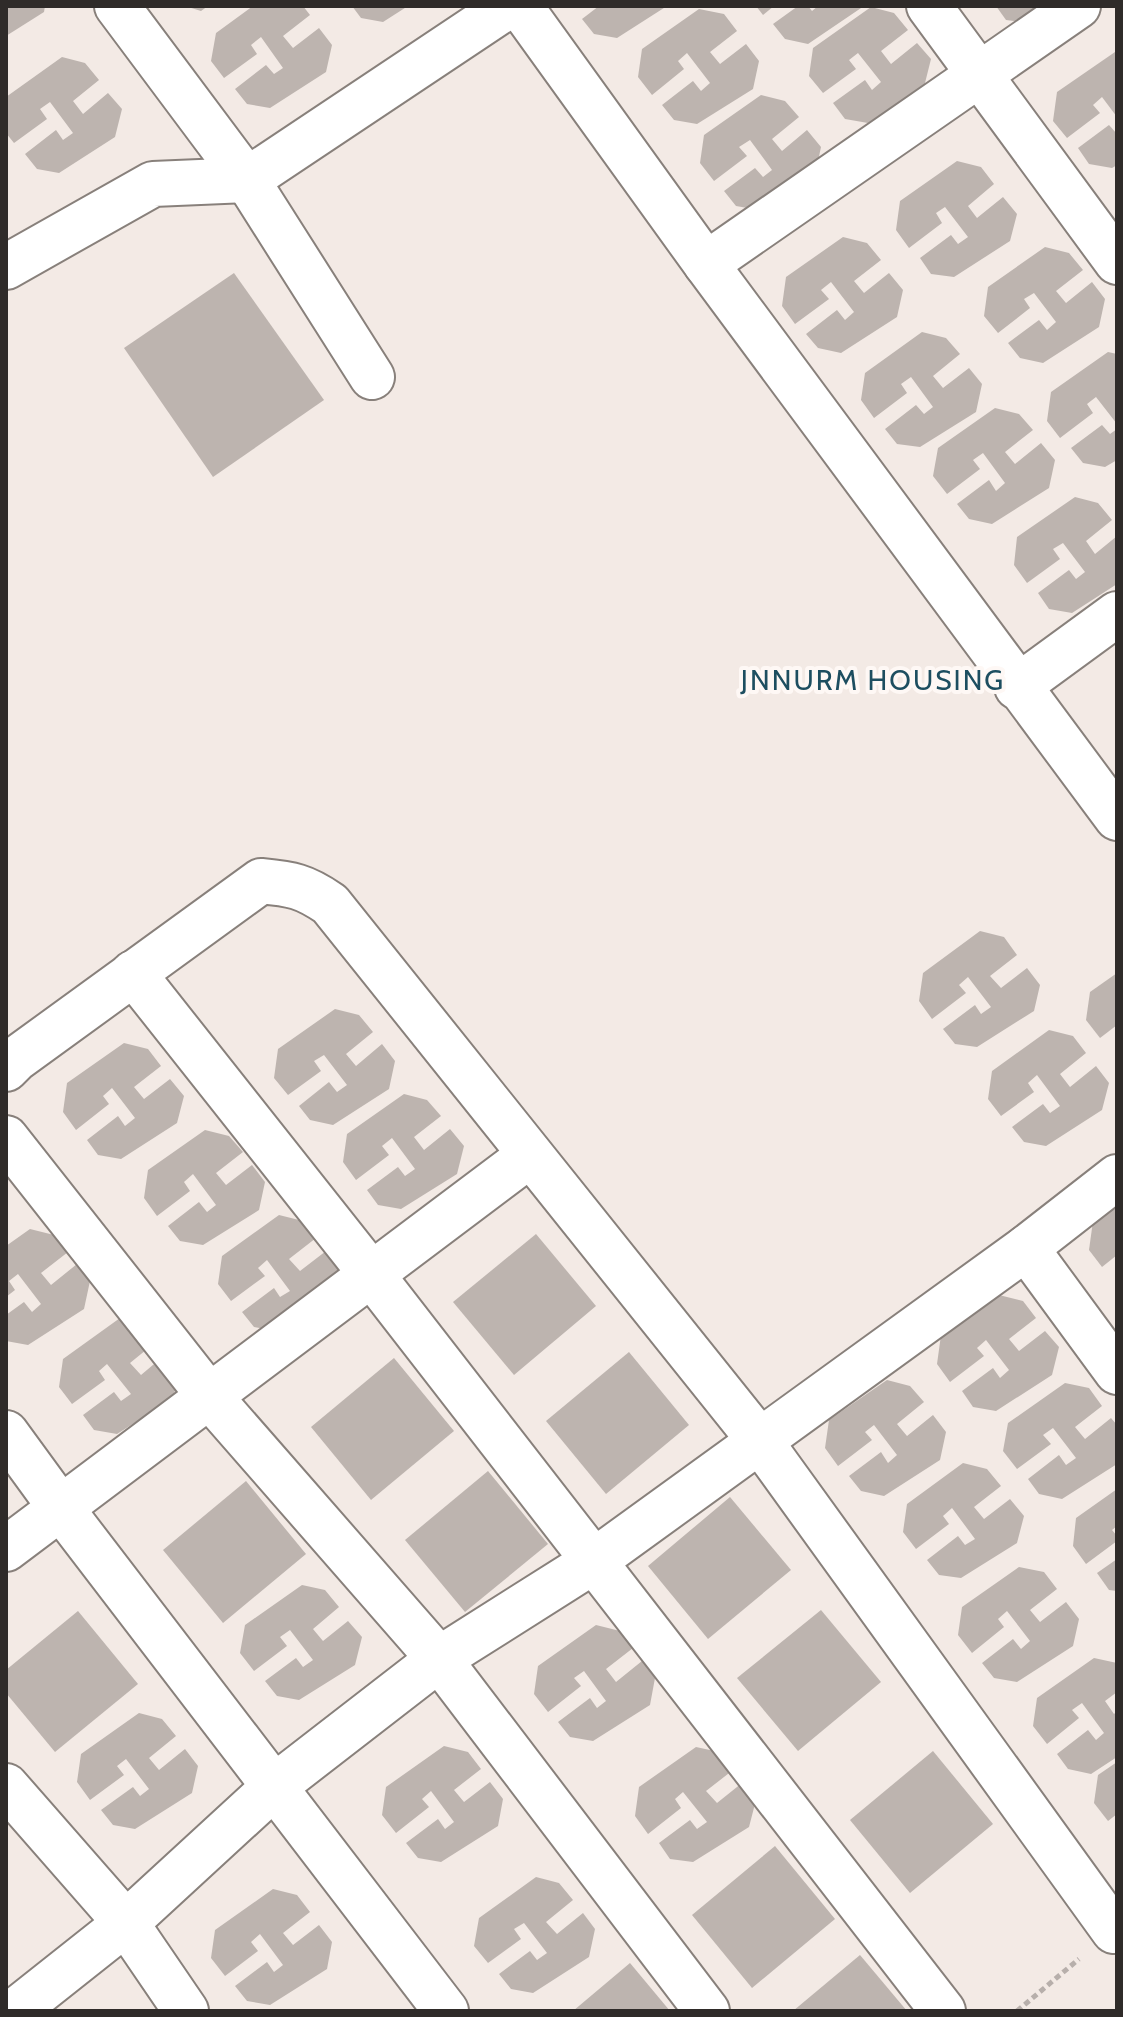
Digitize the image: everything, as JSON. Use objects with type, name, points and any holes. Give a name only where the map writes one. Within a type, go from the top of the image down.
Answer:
[{"type":"street","points":[[117,6],[247,180],[372,377]]},
{"type":"street","points":[[6,267],[153,184],[247,180],[508,6]]},
{"type":"street","points":[[520,6],[706,264],[1117,818]]},
{"type":"street","points":[[929,6],[1117,262]]},
{"type":"street","points":[[706,264],[1078,6]]},
{"type":"street","points":[[1017,687],[1117,614]]},
{"type":"street","points":[[6,1069],[261,881],[294,884],[310,890],[330,904],[760,1441],[1114,1931]]},
{"type":"street","points":[[133,973],[372,1275],[943,2011]]},
{"type":"street","points":[[6,1138],[210,1397],[439,1659],[707,2011]]},
{"type":"street","points":[[6,1549],[530,1155]]},
{"type":"street","points":[[15,2011],[126,1923],[275,1786],[439,1659],[594,1561],[1026,1248],[1117,1177]]},
{"type":"street","points":[[1026,1248],[1117,1372]]},
{"type":"street","points":[[6,1433],[446,2011]]},
{"type":"street","points":[[6,1786],[126,1923],[186,2011]]},
{"type":"path","points":[[1017,2011],[1114,1931]]},
{"type":"building","points":[[6,6],[45,6],[44,12],[6,36]]},
{"type":"building","points":[[185,6],[208,6],[201,11]]},
{"type":"building","points":[[253,6],[303,6],[310,15],[283,36],[293,48],[319,28],[332,45],[326,72],[270,108],[247,104],[235,89],[266,65],[274,74],[283,68],[261,37],[251,45],[257,54],[224,78],[211,61],[216,33]]},
{"type":"building","points":[[352,6],[408,6],[383,22],[361,18]]},
{"type":"building","points":[[599,6],[667,6],[617,38],[594,34],[582,19]]},
{"type":"building","points":[[756,6],[774,6],[763,15]]},
{"type":"building","points":[[798,6],[808,6],[812,11],[818,6],[864,6],[808,44],[785,39],[773,24]]},
{"type":"building","points":[[996,6],[1056,6],[1029,23],[1006,20]]},
{"type":"building","points":[[871,7],[894,13],[908,30],[881,51],[891,64],[917,43],[931,59],[924,87],[868,123],[845,119],[833,103],[865,80],[872,90],[881,82],[858,53],[849,60],[856,69],[823,93],[809,76],[813,48]]},
{"type":"building","points":[[699,9],[724,14],[737,31],[710,52],[720,64],[746,44],[759,61],[753,89],[697,124],[674,120],[662,105],[693,81],[701,91],[710,83],[687,53],[678,61],[684,69],[652,95],[638,77],[642,49]]},
{"type":"building","points":[[1115,52],[1117,117],[1102,97],[1093,105],[1100,113],[1067,138],[1053,121],[1057,92]]},
{"type":"building","points":[[62,57],[85,63],[99,80],[73,101],[83,114],[108,93],[122,109],[115,137],[59,173],[37,169],[25,154],[56,130],[63,140],[73,133],[50,102],[40,109],[47,119],[14,143],[6,133],[6,97]]},
{"type":"building","points":[[761,95],[785,101],[799,117],[772,139],[782,151],[807,130],[821,147],[815,175],[759,210],[736,206],[724,191],[755,168],[763,177],[772,170],[750,140],[739,147],[747,156],[714,181],[700,163],[704,135]]},
{"type":"building","points":[[1109,125],[1117,134],[1117,165],[1112,168],[1089,164],[1078,148]]},
{"type":"building","points":[[957,161],[981,167],[994,184],[968,206],[977,218],[1003,197],[1017,214],[1010,241],[954,277],[931,274],[920,258],[951,235],[958,244],[968,237],[945,207],[936,213],[942,223],[909,248],[896,230],[900,201]]},
{"type":"building","points":[[843,237],[867,243],[881,260],[854,281],[864,293],[889,273],[903,290],[897,317],[841,353],[818,348],[806,334],[837,310],[845,320],[854,312],[831,282],[821,290],[829,299],[795,324],[782,306],[786,277]]},
{"type":"building","points":[[1045,247],[1069,253],[1083,270],[1056,291],[1066,303],[1092,282],[1105,299],[1099,327],[1043,363],[1020,358],[1008,343],[1039,320],[1047,330],[1056,322],[1034,293],[1024,299],[1030,308],[998,333],[984,316],[988,287]]},
{"type":"building","points":[[234,273],[324,400],[213,477],[124,348]]},
{"type":"building","points":[[922,332],[946,338],[960,354],[933,376],[943,388],[969,368],[982,384],[976,412],[920,447],[897,444],[885,429],[916,405],[924,414],[933,407],[911,377],[901,384],[907,393],[874,418],[861,400],[865,373]]},
{"type":"building","points":[[1108,352],[1117,354],[1117,424],[1096,397],[1087,404],[1093,413],[1060,438],[1047,421],[1051,392]]},
{"type":"building","points":[[995,408],[1019,414],[1033,430],[1005,452],[1015,464],[1041,443],[1055,460],[1049,488],[992,524],[969,519],[957,504],[989,480],[996,491],[1005,483],[983,453],[973,460],[980,469],[947,494],[933,476],[938,448]]},
{"type":"building","points":[[1102,425],[1110,434],[1117,429],[1117,460],[1105,467],[1083,463],[1071,448]]},
{"type":"building","points":[[1075,497],[1098,503],[1112,520],[1086,541],[1095,554],[1117,536],[1117,584],[1072,613],[1049,609],[1038,593],[1069,570],[1076,579],[1085,572],[1063,543],[1053,549],[1060,559],[1027,583],[1014,565],[1017,537]]},
{"type":"building","points":[[980,931],[1004,937],[1017,955],[990,976],[1001,988],[1027,968],[1040,985],[1034,1011],[977,1047],[955,1044],[943,1029],[975,1005],[981,1014],[991,1007],[968,977],[959,985],[966,993],[932,1019],[919,1001],[923,973]]},
{"type":"building","points":[[1117,973],[1117,1025],[1100,1038],[1086,1020],[1090,992]]},
{"type":"building","points":[[335,1009],[359,1015],[373,1032],[346,1054],[356,1066],[382,1044],[395,1061],[389,1089],[333,1125],[310,1120],[299,1106],[329,1082],[337,1092],[347,1085],[324,1055],[314,1061],[321,1071],[288,1095],[274,1078],[278,1049]]},
{"type":"building","points":[[1049,1030],[1073,1036],[1086,1053],[1060,1074],[1070,1087],[1096,1066],[1109,1083],[1102,1110],[1046,1146],[1024,1142],[1012,1127],[1043,1104],[1050,1113],[1060,1106],[1037,1075],[1028,1083],[1034,1092],[1001,1116],[988,1099],[992,1071]]},
{"type":"building","points":[[124,1043],[148,1049],[161,1066],[134,1087],[144,1099],[170,1079],[184,1096],[177,1123],[121,1159],[98,1155],[87,1140],[118,1116],[125,1126],[135,1118],[112,1088],[103,1096],[109,1104],[76,1130],[63,1112],[67,1083]]},
{"type":"building","points":[[404,1094],[427,1100],[441,1116],[414,1137],[424,1150],[450,1129],[464,1146],[457,1174],[401,1209],[378,1205],[367,1190],[398,1167],[405,1176],[415,1169],[392,1138],[382,1146],[389,1155],[356,1180],[343,1162],[347,1134]]},
{"type":"building","points":[[205,1130],[229,1136],[243,1152],[216,1173],[226,1185],[252,1165],[265,1182],[259,1210],[203,1245],[180,1241],[168,1226],[199,1202],[207,1212],[216,1205],[193,1174],[184,1182],[190,1191],[157,1216],[144,1198],[148,1170]]},
{"type":"building","points":[[1117,1204],[1117,1255],[1102,1267],[1089,1250],[1093,1221]]},
{"type":"building","points":[[279,1215],[303,1221],[316,1238],[289,1259],[300,1271],[326,1251],[339,1268],[333,1295],[276,1331],[254,1327],[242,1312],[274,1288],[280,1297],[290,1291],[267,1260],[258,1268],[265,1276],[231,1301],[218,1284],[222,1256]]},
{"type":"building","points":[[30,1229],[54,1235],[68,1252],[41,1273],[51,1285],[77,1264],[90,1281],[84,1309],[28,1345],[6,1341],[6,1315],[24,1302],[32,1312],[41,1304],[18,1274],[9,1281],[15,1290],[6,1297],[6,1246]]},
{"type":"building","points":[[536,1234],[596,1306],[514,1375],[453,1302]]},
{"type":"building","points":[[999,1295],[1023,1301],[1036,1318],[1009,1339],[1019,1351],[1045,1331],[1059,1347],[1052,1375],[996,1411],[973,1407],[962,1391],[993,1368],[1000,1378],[1009,1370],[986,1340],[977,1348],[984,1356],[950,1382],[937,1364],[941,1335]]},
{"type":"building","points":[[120,1318],[143,1324],[157,1341],[130,1363],[141,1375],[166,1354],[180,1371],[173,1398],[117,1434],[94,1430],[83,1415],[114,1392],[121,1401],[131,1394],[107,1364],[99,1371],[105,1380],[72,1404],[59,1387],[63,1359]]},
{"type":"building","points":[[629,1352],[689,1425],[606,1494],[546,1421]]},
{"type":"building","points":[[394,1358],[454,1431],[371,1500],[311,1427]]},
{"type":"building","points":[[887,1380],[910,1386],[924,1402],[897,1424],[907,1436],[933,1415],[946,1432],[940,1460],[884,1496],[861,1491],[849,1476],[881,1452],[888,1463],[897,1455],[874,1425],[865,1432],[872,1440],[838,1466],[825,1448],[829,1420]]},
{"type":"building","points":[[1065,1383],[1089,1388],[1102,1406],[1075,1427],[1085,1439],[1111,1418],[1117,1425],[1117,1464],[1062,1499],[1039,1494],[1028,1479],[1059,1455],[1066,1465],[1076,1458],[1053,1428],[1043,1435],[1051,1444],[1017,1469],[1003,1451],[1008,1423]]},
{"type":"building","points":[[963,1463],[987,1469],[1001,1486],[974,1507],[984,1519],[1010,1499],[1024,1516],[1017,1543],[961,1578],[939,1575],[927,1560],[958,1536],[965,1545],[975,1539],[952,1508],[943,1516],[949,1524],[916,1549],[903,1532],[907,1504]]},
{"type":"building","points":[[488,1471],[548,1544],[465,1612],[405,1540]]},
{"type":"building","points":[[246,1481],[306,1554],[223,1623],[163,1550]]},
{"type":"building","points":[[1117,1489],[1117,1526],[1112,1530],[1117,1541],[1086,1564],[1073,1546],[1076,1518]]},
{"type":"building","points":[[730,1497],[791,1570],[708,1639],[648,1566]]},
{"type":"building","points":[[1117,1559],[1117,1591],[1109,1590],[1097,1573]]},
{"type":"building","points":[[1019,1567],[1044,1572],[1057,1589],[1030,1610],[1040,1622],[1066,1602],[1079,1619],[1073,1646],[1017,1682],[994,1678],[982,1663],[1013,1639],[1021,1649],[1030,1641],[1007,1611],[998,1619],[1004,1627],[972,1653],[958,1635],[962,1607]]},
{"type":"building","points":[[302,1585],[325,1590],[339,1607],[313,1629],[323,1641],[348,1621],[362,1637],[355,1665],[299,1700],[277,1696],[265,1681],[296,1658],[303,1667],[313,1660],[290,1630],[280,1637],[287,1646],[254,1671],[240,1653],[245,1625]]},
{"type":"building","points":[[821,1610],[881,1682],[798,1751],[737,1678]]},
{"type":"building","points":[[78,1611],[138,1684],[55,1752],[6,1693],[6,1670]]},
{"type":"building","points":[[596,1625],[620,1631],[633,1648],[606,1669],[616,1682],[642,1661],[655,1678],[650,1705],[593,1741],[570,1737],[558,1722],[590,1698],[597,1708],[606,1701],[584,1671],[574,1678],[581,1686],[548,1712],[534,1694],[538,1666]]},
{"type":"building","points":[[1094,1658],[1117,1663],[1117,1692],[1105,1701],[1114,1714],[1117,1711],[1117,1757],[1091,1774],[1068,1769],[1057,1754],[1088,1730],[1096,1740],[1104,1733],[1082,1703],[1072,1710],[1079,1718],[1047,1744],[1033,1726],[1037,1698]]},
{"type":"building","points":[[139,1713],[162,1719],[176,1736],[149,1758],[159,1770],[185,1749],[198,1766],[192,1793],[135,1829],[113,1825],[101,1810],[133,1787],[140,1796],[149,1789],[126,1759],[117,1766],[124,1775],[90,1800],[77,1782],[81,1754]]},
{"type":"building","points":[[444,1746],[468,1752],[481,1769],[454,1790],[464,1802],[490,1782],[503,1799],[498,1826],[441,1862],[418,1858],[406,1843],[438,1819],[445,1829],[454,1822],[431,1791],[422,1799],[429,1807],[396,1833],[382,1815],[386,1787]]},
{"type":"building","points":[[696,1747],[719,1752],[733,1770],[706,1791],[717,1803],[742,1783],[756,1800],[749,1827],[693,1862],[670,1859],[659,1843],[690,1820],[697,1829],[707,1822],[683,1792],[675,1799],[681,1808],[648,1834],[635,1816],[639,1787]]},
{"type":"building","points":[[933,1751],[993,1824],[910,1893],[850,1820]]},
{"type":"building","points":[[1117,1762],[1117,1814],[1108,1821],[1094,1803],[1098,1775]]},
{"type":"building","points":[[775,1846],[835,1919],[752,1988],[692,1915]]},
{"type":"building","points":[[536,1877],[559,1883],[573,1900],[546,1922],[557,1934],[583,1913],[595,1929],[589,1957],[533,1993],[511,1989],[499,1974],[530,1951],[537,1960],[547,1953],[524,1923],[514,1929],[521,1939],[488,1963],[474,1946],[479,1918]]},
{"type":"building","points":[[273,1889],[297,1895],[310,1912],[283,1933],[293,1945],[319,1925],[332,1942],[327,1969],[270,2005],[247,2001],[235,1986],[267,1962],[274,1972],[283,1965],[260,1934],[251,1942],[258,1951],[225,1976],[211,1958],[215,1930]]},
{"type":"building","points":[[860,1955],[907,2011],[793,2011]]},
{"type":"building","points":[[630,1963],[670,2011],[573,2011]]},
{"type":"district","name":"JNNURM HOUSING","points":[[873,680]]}]
